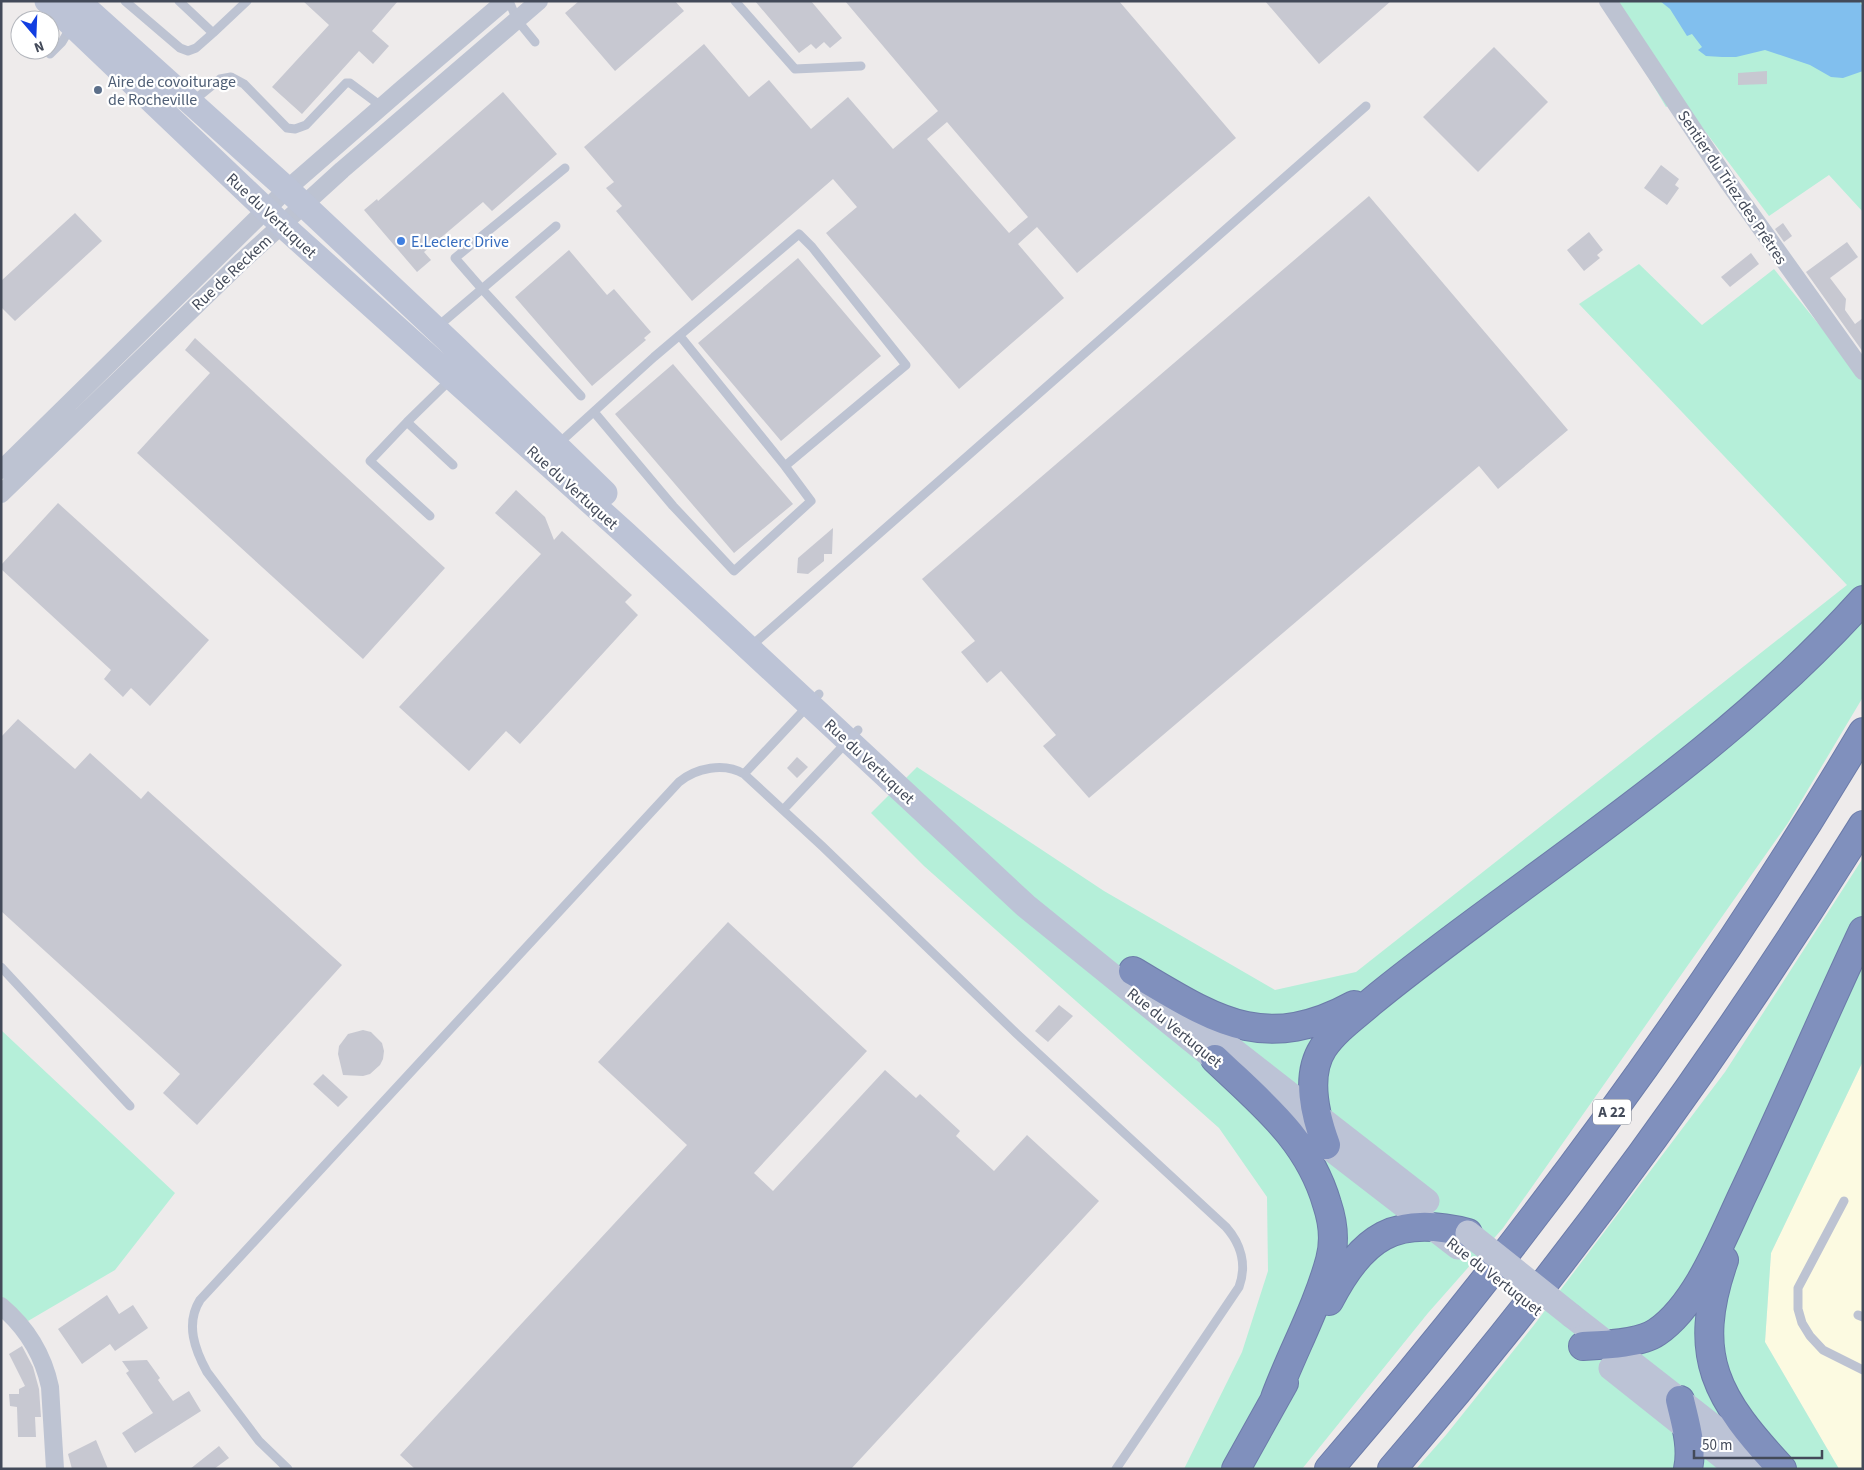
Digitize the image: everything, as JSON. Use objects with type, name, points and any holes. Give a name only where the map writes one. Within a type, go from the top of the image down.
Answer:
[{"type":"highway","points":[[1326,1145],[1317,1116],[1313,1081],[1317,1059],[1322,1049],[1343,1026],[1398,979],[1684,767],[1787,679],[1863,600]]},
{"type":"highway","name":"A 22","points":[[1329,1469],[1408,1376],[1515,1243],[1612,1112],[1731,943],[1863,732]]},
{"type":"highway","points":[[1392,1469],[1518,1318],[1646,1149],[1781,954],[1863,825]]},
{"type":"highway","points":[[1596,1345],[1632,1341],[1656,1333],[1682,1310],[1706,1271],[1750,1180],[1863,931]]},
{"type":"highway","points":[[1133,971],[1208,1013],[1239,1024],[1267,1029],[1295,1028],[1323,1019],[1351,1006],[1398,979]]},
{"type":"highway","points":[[1215,1059],[1295,1139],[1320,1180],[1329,1211],[1332,1234],[1330,1259],[1320,1290],[1275,1398]]},
{"type":"highway","points":[[1750,1180],[1719,1274],[1710,1308],[1709,1346],[1718,1381],[1732,1409],[1782,1469]]},
{"type":"highway","points":[[1236,1469],[1292,1371],[1335,1288],[1360,1251],[1370,1243],[1390,1233],[1417,1227],[1432,1227],[1463,1240]]},
{"type":"highway","points":[[1680,1400],[1687,1429],[1688,1469]]},
{"type":"street","name":"Rue du Vertuquet","points":[[47,1],[80,11],[182,112],[274,217],[426,338]]},
{"type":"street","name":"Rue de Reckem","points":[[3,466],[295,197],[381,106],[507,1]]},
{"type":"street","name":"Rue de Reckem","points":[[295,197],[342,170],[539,1]]},
{"type":"street","name":"Sentier du Triez des Prêtres","points":[[1608,1],[1728,182],[1863,371]]},
{"type":"street","name":"Rue du Vertuquet","points":[[182,112],[295,197],[426,338],[853,735],[1026,906],[1215,1059],[1432,1227]]},
{"type":"street","name":"Rue de Reckem","points":[[1,494],[224,278],[274,217]]},
{"type":"street","points":[[3,466],[18,478]]},
{"type":"street","name":"Rue du Vertuquet","points":[[853,735],[1031,887],[1133,971],[1317,1116],[1463,1240],[1596,1345],[1680,1400],[1768,1469]]},
{"type":"street","points":[[1,1306],[16,1319],[32,1340],[48,1375],[55,1469]]},
{"type":"street","name":"Rue du Vertuquet","points":[[1596,1345],[1687,1429],[1738,1469]]},
{"type":"lane","points":[[126,1],[180,48],[188,51],[196,48],[247,1]]},
{"type":"lane","points":[[179,1],[213,33]]},
{"type":"lane","points":[[507,1],[517,20],[535,42]]},
{"type":"lane","points":[[735,1],[795,69],[861,66]]},
{"type":"lane","points":[[60,44],[80,11]]},
{"type":"lane","points":[[182,112],[220,79],[231,77],[244,84],[287,128],[295,128],[306,124],[346,83],[350,83],[381,106]]},
{"type":"lane","points":[[754,643],[1366,106]]},
{"type":"lane","points":[[565,168],[455,258],[581,396]]},
{"type":"lane","points":[[426,338],[556,226]]},
{"type":"lane","points":[[549,453],[680,336],[799,234],[812,247],[906,366],[785,466]]},
{"type":"lane","points":[[594,412],[673,506],[734,570],[811,501],[680,336]]},
{"type":"lane","points":[[430,516],[370,461],[460,370]]},
{"type":"lane","points":[[407,422],[453,465]]},
{"type":"lane","points":[[744,774],[814,699]]},
{"type":"lane","points":[[783,810],[853,735]]},
{"type":"lane","points":[[288,1469],[255,1436],[207,1372],[194,1343],[192,1326],[193,1315],[200,1300],[679,782],[694,773],[711,769],[731,768],[744,774],[783,810],[1017,1034],[1226,1227],[1240,1247],[1243,1272],[1236,1294],[1116,1469]]},
{"type":"lane","points":[[1,967],[130,1106]]},
{"type":"lane","points":[[1844,1201],[1798,1288],[1798,1309],[1802,1323],[1810,1336],[1823,1350],[1863,1370]]},
{"type":"shaded area","points":[[1863,1061],[1863,1469],[1839,1469],[1765,1342],[1771,1253]]},
{"type":"green space","points":[[1599,1],[1863,1],[1863,212],[1829,175],[1769,216],[1680,98],[1666,107],[1627,41]]},
{"type":"green space","points":[[1639,264],[1702,325],[1774,269],[1863,379],[1863,697],[1788,823],[1503,1228],[1428,1313],[1302,1469],[1184,1469],[1242,1352],[1268,1271],[1267,1197],[1219,1128],[924,866],[871,813],[917,767],[1104,891],[1275,990],[1356,972],[1847,585],[1579,304]]},
{"type":"green space","points":[[1863,858],[1863,1061],[1771,1253],[1765,1342],[1839,1469],[1416,1469],[1446,1435],[1534,1325],[1725,1072]]},
{"type":"green space","points":[[1,1030],[175,1193],[115,1270],[28,1321],[1,1297]]},
{"type":"water","points":[[1660,1],[1859,1],[1863,7],[1863,71],[1843,78],[1831,77],[1810,65],[1765,50],[1736,57],[1706,56],[1698,50],[1702,47],[1692,34],[1687,36],[1670,9]]},
{"type":"building","points":[[303,1],[398,1],[372,31],[389,46],[373,64],[359,51],[302,114],[272,87],[329,25]]},
{"type":"building","points":[[579,1],[675,1],[684,11],[615,71],[565,13]]},
{"type":"building","points":[[755,1],[811,1],[842,38],[830,48],[824,42],[816,49],[811,44],[799,53]]},
{"type":"building","points":[[845,1],[1119,1],[1236,138],[1077,273],[1037,227],[1018,244],[1064,298],[959,389],[826,233],[857,207],[833,179],[692,301],[616,211],[622,206],[606,188],[614,182],[584,147],[704,44],[749,97],[769,80],[811,129],[848,97],[893,149],[938,111]],"holes":[[[947,122],[1028,217],[1009,233],[927,139]]]},
{"type":"building","points":[[1265,1],[1391,1],[1319,64]]},
{"type":"building","points":[[1494,47],[1548,102],[1478,172],[1423,117]]},
{"type":"building","points":[[1767,71],[1767,84],[1738,85],[1738,73]]},
{"type":"building","points":[[503,92],[557,154],[492,211],[483,202],[424,252],[431,260],[417,272],[364,210],[377,199],[378,201]]},
{"type":"building","points":[[1661,165],[1679,179],[1675,185],[1679,188],[1667,205],[1644,188]]},
{"type":"building","points":[[1369,196],[1568,430],[1498,489],[1479,466],[1089,798],[1043,746],[1056,735],[1001,671],[987,683],[961,652],[975,641],[922,579]]},
{"type":"building","points":[[75,213],[102,241],[15,321],[1,307],[1,281]]},
{"type":"building","points":[[1783,223],[1792,236],[1784,242],[1775,229]]},
{"type":"building","points":[[1589,232],[1603,250],[1597,255],[1600,258],[1584,271],[1567,250]]},
{"type":"building","points":[[1847,242],[1858,257],[1830,278],[1846,299],[1845,310],[1855,324],[1863,318],[1863,352],[1806,272]]},
{"type":"building","points":[[569,250],[607,295],[614,289],[651,332],[644,338],[646,340],[592,386],[515,297]]},
{"type":"building","points":[[1751,253],[1759,264],[1730,287],[1721,277]]},
{"type":"building","points":[[798,258],[881,356],[781,441],[698,343]]},
{"type":"building","points":[[195,338],[445,568],[363,659],[137,453],[210,373],[185,350]]},
{"type":"building","points":[[673,364],[793,504],[734,553],[615,414]]},
{"type":"building","points":[[516,490],[545,517],[554,540],[562,531],[632,595],[625,602],[638,615],[520,744],[506,731],[469,771],[399,707],[541,554],[495,513]]},
{"type":"building","points":[[58,503],[209,640],[150,706],[131,688],[123,697],[104,679],[111,670],[1,569],[1,565]]},
{"type":"building","points":[[833,528],[832,554],[824,554],[824,561],[808,574],[797,573],[798,558]]},
{"type":"building","points":[[18,719],[75,769],[90,753],[141,799],[148,791],[342,965],[197,1125],[163,1093],[180,1074],[1,911],[1,737]]},
{"type":"building","points":[[797,757],[808,767],[797,778],[787,768]]},
{"type":"building","points":[[728,922],[867,1051],[754,1173],[773,1191],[885,1070],[916,1098],[920,1094],[960,1131],[956,1136],[994,1171],[1027,1135],[1099,1201],[851,1469],[415,1469],[400,1455],[687,1145],[598,1062]]},
{"type":"building","points":[[1059,1005],[1073,1016],[1048,1042],[1035,1031]]},
{"type":"building","points":[[363,1030],[371,1032],[382,1043],[383,1059],[380,1065],[370,1074],[363,1076],[343,1075],[338,1054],[339,1046],[348,1034]]},
{"type":"building","points":[[323,1074],[348,1097],[338,1107],[313,1084]]},
{"type":"building","points":[[107,1295],[119,1314],[133,1305],[148,1328],[115,1351],[110,1344],[82,1364],[58,1329]]},
{"type":"building","points":[[22,1346],[33,1367],[39,1389],[41,1417],[35,1417],[36,1437],[18,1437],[17,1407],[10,1406],[9,1394],[19,1394],[19,1389],[25,1386],[9,1354]]},
{"type":"building","points":[[147,1360],[173,1401],[189,1391],[201,1411],[135,1453],[122,1433],[153,1413],[126,1373],[129,1371],[122,1361]]},
{"type":"building","points":[[96,1440],[108,1469],[72,1469],[68,1454]]},
{"type":"building","points":[[219,1446],[229,1458],[214,1469],[190,1469]]},
{"type":"place","name":"Aire de covoiturage de Rocheville","points":[[98,90]]},
{"type":"place","name":"E.Leclerc Drive","points":[[401,241]]}]
